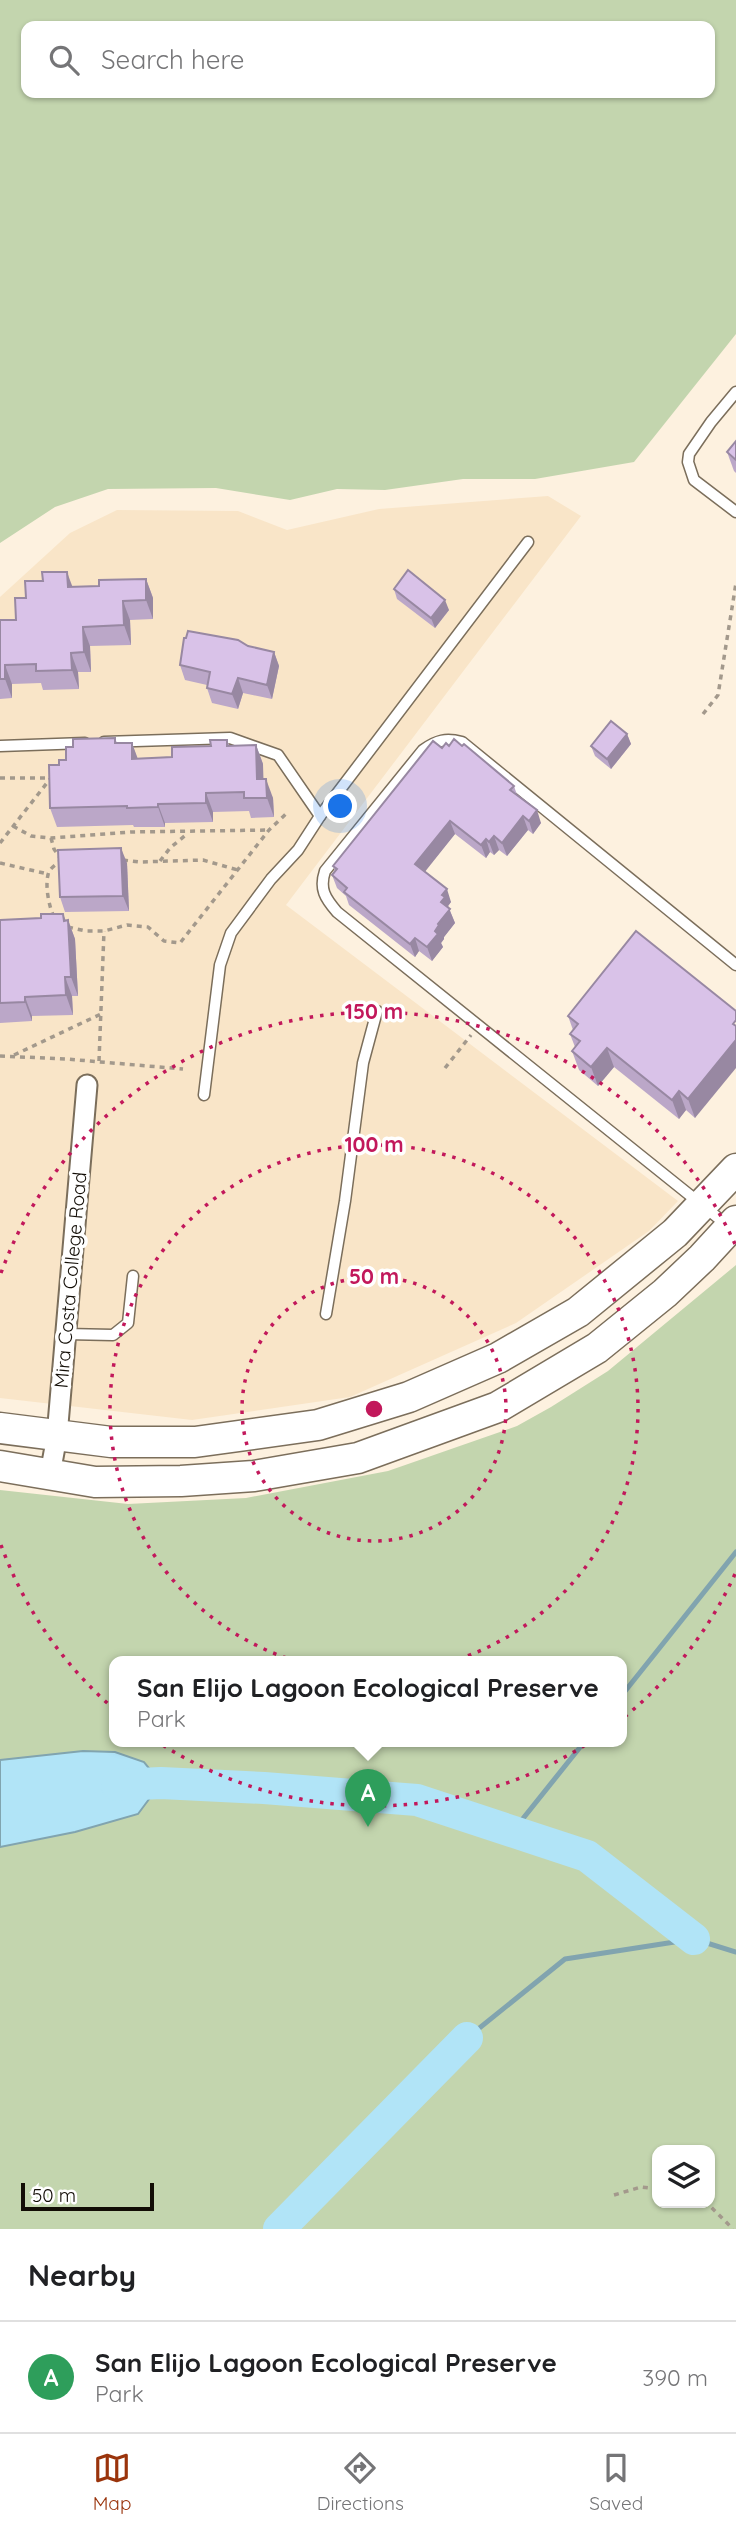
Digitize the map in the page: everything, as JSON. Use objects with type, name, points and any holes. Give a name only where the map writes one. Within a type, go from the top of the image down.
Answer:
[{"type":"main road","points":[[0,1428],[111,1442],[195,1441],[318,1425],[409,1397],[498,1357],[578,1312],[674,1233],[736,1168]]},
{"type":"main road","points":[[0,1466],[95,1482],[181,1481],[254,1476],[358,1458],[498,1407],[597,1348],[665,1293],[733,1224]]},
{"type":"street","name":"Mira Costa College Road","points":[[50,1474],[57,1436],[87,1085]]},
{"type":"lane","points":[[736,392],[689,454],[688,462],[694,480],[736,512]]},
{"type":"lane","points":[[204,1095],[220,965],[231,933],[271,879],[298,850],[320,816],[528,542]]},
{"type":"lane","points":[[0,746],[230,738],[278,755],[320,816]]},
{"type":"lane","points":[[733,1224],[702,1204],[337,912],[324,897],[321,884],[325,870],[423,750],[436,741],[448,738],[462,742],[736,965]]},
{"type":"lane","points":[[326,1314],[345,1201],[363,1063],[377,1011]]},
{"type":"lane","points":[[66,1334],[113,1335],[128,1323],[133,1276]]},
{"type":"path","points":[[703,713],[718,695],[736,583]]},
{"type":"path","points":[[0,843],[55,771]]},
{"type":"path","points":[[0,778],[50,779]]},
{"type":"path","points":[[61,925],[86,931],[104,931],[127,925],[148,927],[164,941],[180,943],[269,830],[288,812]]},
{"type":"path","points":[[13,826],[31,836],[51,838],[131,832],[269,830]]},
{"type":"path","points":[[160,862],[170,848],[189,833]]},
{"type":"path","points":[[51,838],[54,849],[62,860]]},
{"type":"path","points":[[48,874],[62,860],[71,860]]},
{"type":"path","points":[[114,861],[203,860],[238,870]]},
{"type":"path","points":[[0,863],[48,874]]},
{"type":"path","points":[[48,874],[52,914],[56,920]]},
{"type":"path","points":[[99,1061],[104,931]]},
{"type":"path","points":[[12,1056],[101,1014]]},
{"type":"path","points":[[445,1068],[478,1026]]},
{"type":"path","points":[[0,1056],[183,1069]]},
{"type":"path","points":[[614,2195],[640,2187],[652,2188]]},
{"type":"path","points":[[712,2208],[733,2229]]},
{"type":"shaded area","points":[[548,496],[581,516],[286,905],[678,1201],[649,1231],[516,1323],[350,1397],[192,1420],[0,1398],[0,597],[70,533],[117,510],[238,511],[287,530],[379,509]]},
{"type":"green space","points":[[0,0],[736,0],[736,334],[634,462],[535,479],[463,479],[385,490],[337,489],[290,500],[216,488],[108,489],[55,507],[0,543]]},
{"type":"green space","points":[[736,1265],[736,2229],[0,2229],[0,1490],[128,1504],[246,1498],[388,1471],[517,1426],[608,1371]]},
{"type":"water","points":[[83,1751],[115,1752],[144,1762],[161,1783],[138,1814],[75,1832],[0,1847],[0,1760]]},
{"type":"building","points":[[736,441],[736,460],[727,452]]},
{"type":"building","points":[[408,570],[445,600],[431,618],[394,589]]},
{"type":"building","points":[[42,572],[67,572],[68,587],[99,586],[99,580],[146,579],[146,600],[123,601],[124,625],[83,627],[84,652],[71,653],[72,670],[36,671],[36,664],[5,665],[5,679],[0,679],[0,620],[16,620],[15,598],[26,598],[25,581],[43,581]]},
{"type":"building","points":[[188,631],[238,640],[248,646],[274,652],[267,685],[238,678],[232,694],[207,688],[210,672],[180,665],[184,638]]},
{"type":"building","points":[[611,721],[627,734],[607,759],[591,746]]},
{"type":"building","points":[[115,738],[115,743],[132,743],[132,759],[172,757],[172,747],[211,746],[210,740],[227,740],[227,746],[256,745],[257,779],[266,779],[267,798],[244,798],[244,792],[206,793],[206,803],[127,808],[50,808],[49,765],[59,765],[59,760],[66,760],[66,747],[73,747],[73,739]]},
{"type":"building","points":[[454,739],[462,746],[464,744],[514,786],[510,790],[537,810],[529,821],[523,816],[502,843],[494,836],[481,845],[450,821],[415,864],[447,889],[441,902],[450,909],[438,924],[435,931],[438,934],[427,947],[415,938],[410,944],[344,892],[347,888],[332,875],[337,869],[333,866],[433,741],[442,748],[446,743],[449,746]]},
{"type":"building","points":[[121,848],[123,896],[60,897],[58,850]]},
{"type":"building","points":[[41,914],[63,914],[64,921],[68,920],[71,977],[65,977],[66,995],[25,997],[25,1002],[0,1003],[0,920],[41,918]]},
{"type":"building","points":[[636,931],[736,1011],[733,1024],[736,1026],[736,1040],[688,1099],[679,1091],[672,1100],[607,1048],[591,1067],[572,1051],[580,1041],[570,1034],[578,1024],[568,1016]]},
{"type":"waterway","points":[[627,1689],[736,1552]]},
{"type":"waterway","points":[[513,1831],[580,1747]]},
{"type":"waterway","points":[[117,1785],[161,1783],[264,1788],[417,1800],[587,1856],[694,1939]]},
{"type":"waterway","points":[[467,2038],[565,1959],[694,1939],[736,1952]]},
{"type":"waterway","points":[[279,2229],[467,2038]]},
{"type":"place","name":"San Elijo Lagoon Ecological Preserve","points":[[368,1827]]}]
